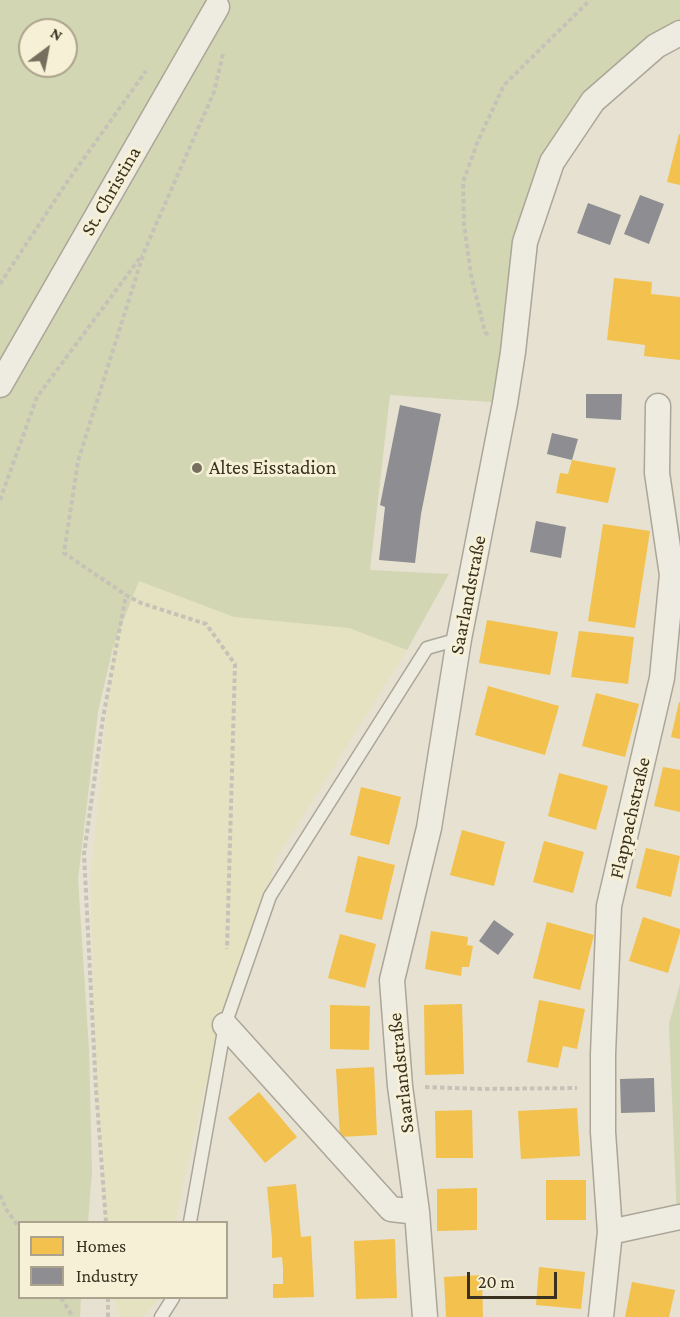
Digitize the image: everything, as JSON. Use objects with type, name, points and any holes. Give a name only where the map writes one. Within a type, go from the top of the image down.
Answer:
[{"type":"street","name":"St. Christina","points":[[0,385],[214,2]]},
{"type":"street","name":"Saarlandstraße","points":[[425,1317],[417,1212],[400,1086],[392,980],[429,828],[459,639],[506,402],[525,242],[552,162],[593,102],[656,46],[680,33]]},
{"type":"street","name":"Flappachstraße","points":[[601,1317],[610,1232],[603,1132],[603,1054],[609,906],[662,678],[672,575],[657,473],[658,406]]},
{"type":"street","points":[[225,1025],[391,1209],[417,1212]]},
{"type":"street","points":[[610,1232],[680,1217]]},
{"type":"lane","points":[[190,1221],[225,1025],[270,896],[427,648],[459,639]]},
{"type":"lane","points":[[162,1317],[172,1299]]},
{"type":"path","points":[[513,352],[501,349],[485,332],[471,276],[464,224],[463,182],[478,141],[504,85],[590,0]]},
{"type":"path","points":[[224,52],[214,92],[144,252],[78,461],[64,553],[141,603],[206,624],[235,664],[227,955]]},
{"type":"path","points":[[0,284],[65,185],[152,64]]},
{"type":"path","points":[[0,500],[37,397],[144,252]]},
{"type":"path","points":[[106,1221],[96,1089],[84,854],[103,718],[126,595]]},
{"type":"path","points":[[400,1086],[485,1089],[603,1088]]},
{"type":"path","points":[[0,1195],[6,1209],[18,1226]]},
{"type":"path","points":[[62,1299],[73,1317]]},
{"type":"path","points":[[108,1299],[108,1317]]},
{"type":"shaded area","points":[[139,581],[234,617],[350,628],[407,650],[277,857],[204,1091],[175,1221],[103,1221],[104,1175],[96,1089],[91,876],[113,647]]},
{"type":"shaded area","points":[[113,1299],[159,1299],[143,1317],[120,1317]]},
{"type":"green space","points":[[0,0],[680,0],[680,33],[656,46],[552,162],[505,403],[390,395],[370,570],[449,574],[407,650],[349,628],[234,617],[139,581],[113,647],[98,712],[78,879],[89,1050],[92,1172],[88,1221],[18,1221],[18,1299],[81,1299],[80,1317],[0,1317]]},
{"type":"green space","points":[[680,984],[680,1217],[677,1218],[669,1024]]},
{"type":"building: Homes","points":[[680,134],[680,185],[667,182]]},
{"type":"building: Homes","points":[[614,278],[652,282],[651,294],[680,297],[680,360],[644,356],[645,345],[607,340]]},
{"type":"building: Homes","points":[[572,460],[616,468],[608,503],[556,493],[560,473],[568,474]]},
{"type":"building: Homes","points":[[603,524],[650,531],[635,628],[588,621]]},
{"type":"building: Homes","points":[[487,620],[558,632],[550,675],[479,663]]},
{"type":"building: Homes","points":[[579,631],[634,637],[628,684],[571,677]]},
{"type":"building: Homes","points":[[488,686],[559,706],[545,755],[475,735]]},
{"type":"building: Homes","points":[[596,693],[639,704],[625,757],[582,746]]},
{"type":"building: Homes","points":[[680,702],[680,739],[671,737]]},
{"type":"building: Homes","points":[[663,767],[680,770],[680,812],[654,806]]},
{"type":"building: Homes","points":[[559,773],[608,786],[596,830],[548,816]]},
{"type":"building: Homes","points":[[361,787],[401,797],[389,845],[350,835]]},
{"type":"building: Homes","points":[[462,830],[505,842],[494,886],[450,875]]},
{"type":"building: Homes","points":[[544,841],[584,852],[573,893],[533,882]]},
{"type":"building: Homes","points":[[646,848],[680,856],[671,897],[636,888]]},
{"type":"building: Homes","points":[[358,856],[395,865],[382,920],[345,912]]},
{"type":"building: Homes","points":[[643,917],[680,929],[668,973],[629,961]]},
{"type":"building: Homes","points":[[547,922],[594,935],[580,990],[533,978]]},
{"type":"building: Homes","points":[[431,931],[468,937],[467,945],[473,946],[469,967],[462,967],[461,976],[425,969]]},
{"type":"building: Homes","points":[[340,934],[376,944],[365,988],[328,978]]},
{"type":"building: Homes","points":[[539,1000],[585,1009],[577,1049],[563,1046],[558,1068],[527,1062]]},
{"type":"building: Homes","points":[[462,1004],[464,1074],[425,1075],[424,1005]]},
{"type":"building: Homes","points":[[330,1005],[370,1006],[369,1050],[330,1049]]},
{"type":"building: Homes","points":[[374,1067],[377,1135],[340,1137],[336,1069]]},
{"type":"building: Homes","points":[[259,1092],[297,1137],[265,1163],[228,1118]]},
{"type":"building: Homes","points":[[577,1108],[580,1156],[521,1159],[518,1111]]},
{"type":"building: Homes","points":[[472,1110],[473,1158],[436,1158],[435,1111]]},
{"type":"building: Homes","points":[[546,1180],[586,1180],[586,1220],[546,1220]]},
{"type":"building: Homes","points":[[296,1184],[301,1237],[311,1236],[314,1297],[273,1298],[273,1284],[283,1284],[283,1268],[282,1257],[272,1258],[267,1187]]},
{"type":"building: Homes","points":[[477,1188],[477,1230],[437,1231],[437,1189]]},
{"type":"building: Homes","points":[[395,1239],[397,1298],[356,1299],[354,1241]]},
{"type":"building: Homes","points":[[539,1267],[585,1272],[581,1309],[536,1305]]},
{"type":"building: Homes","points":[[482,1275],[483,1317],[446,1317],[444,1277]]},
{"type":"building: Homes","points":[[632,1282],[675,1290],[669,1317],[625,1317]]},
{"type":"building: Industry","points":[[640,195],[664,204],[649,244],[624,234]]},
{"type":"building: Industry","points":[[588,203],[621,215],[610,245],[577,233]]},
{"type":"building: Industry","points":[[586,394],[622,394],[621,420],[586,418]]},
{"type":"building: Industry","points":[[400,405],[441,414],[421,514],[415,563],[379,560],[385,507],[380,505]]},
{"type":"building: Industry","points":[[552,433],[578,439],[572,460],[547,454]]},
{"type":"building: Industry","points":[[536,521],[566,527],[561,558],[530,552]]},
{"type":"building: Industry","points":[[494,920],[514,934],[498,955],[479,941]]},
{"type":"building: Industry","points":[[654,1078],[655,1112],[621,1113],[620,1079]]},
{"type":"place","name":"Altes Eisstadion","points":[[197,468]]}]
